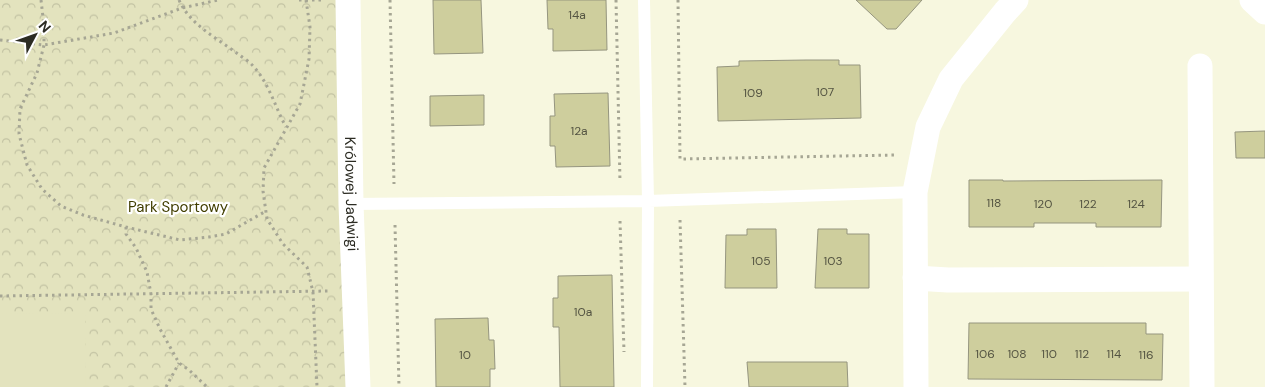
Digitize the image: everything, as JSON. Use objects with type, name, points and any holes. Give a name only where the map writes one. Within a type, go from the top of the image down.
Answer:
[{"type":"street","name":"Królowej Jadwigi","points":[[348,0],[351,204],[358,387]]},
{"type":"street","points":[[1252,0],[1265,12]]},
{"type":"street","points":[[916,387],[915,192],[928,127],[951,79],[1005,5]]},
{"type":"street","points":[[1200,66],[1202,387]]},
{"type":"street","points":[[915,278],[948,280],[1200,279]]},
{"type":"lane","points":[[644,0],[648,200],[647,387]]},
{"type":"lane","points":[[351,204],[648,200],[915,192]]},
{"type":"path","points":[[40,0],[44,26],[44,45],[37,73],[20,109],[19,134],[27,165],[42,189],[61,206],[83,215],[126,228],[180,240],[226,234],[266,211]]},
{"type":"path","points":[[178,0],[182,8],[203,29],[252,64],[265,81],[286,128]]},
{"type":"path","points":[[0,40],[44,45],[114,33],[182,8],[218,0]]},
{"type":"path","points":[[299,0],[321,0]]},
{"type":"path","points":[[307,0],[310,27],[309,59],[300,104],[264,168],[263,191],[267,218],[283,244],[307,268],[313,292],[317,387]]},
{"type":"path","points":[[678,0],[680,159],[903,155]]},
{"type":"path","points":[[680,214],[685,387]]},
{"type":"path","points":[[126,228],[126,234],[136,248],[147,272],[151,294],[151,309],[160,329],[179,363],[207,387]]},
{"type":"path","points":[[0,296],[354,290]]},
{"type":"path","points":[[166,387],[179,363]]},
{"type":"green space","name":"Park Sportowy","points":[[0,0],[353,0],[359,387],[0,387]]},
{"type":"green space","points":[[85,313],[86,387],[0,387],[0,314]]},
{"type":"building","points":[[433,0],[481,0],[483,53],[434,54]]},
{"type":"building","points":[[547,0],[606,0],[607,50],[553,51],[553,29],[548,29]]},
{"type":"building","points":[[856,0],[922,0],[896,29],[887,29]]},
{"type":"building","points":[[839,60],[839,65],[860,65],[861,118],[718,121],[717,67],[739,66],[739,61]]},
{"type":"building","points":[[608,93],[610,166],[556,167],[555,146],[550,146],[550,116],[555,116],[554,94]]},
{"type":"building","points":[[484,95],[484,125],[430,126],[430,96]]},
{"type":"building","points":[[1265,131],[1265,158],[1236,158],[1235,132]]},
{"type":"building","points":[[969,180],[1162,180],[1161,227],[1096,227],[1096,223],[1034,223],[1034,227],[969,227]]},
{"type":"building","points":[[747,229],[776,229],[777,288],[725,288],[726,235],[747,235]]},
{"type":"building","points":[[818,229],[847,229],[847,234],[869,234],[869,288],[815,288]]},
{"type":"building","points":[[612,275],[614,387],[560,387],[559,327],[553,327],[553,298],[558,298],[558,276]]},
{"type":"building","points":[[488,318],[489,340],[494,340],[495,369],[490,369],[490,387],[436,387],[435,319]]},
{"type":"building","points":[[969,323],[1146,323],[1146,334],[1163,334],[1162,380],[968,379]]},
{"type":"building","points":[[747,362],[847,362],[848,387],[749,387]]}]
